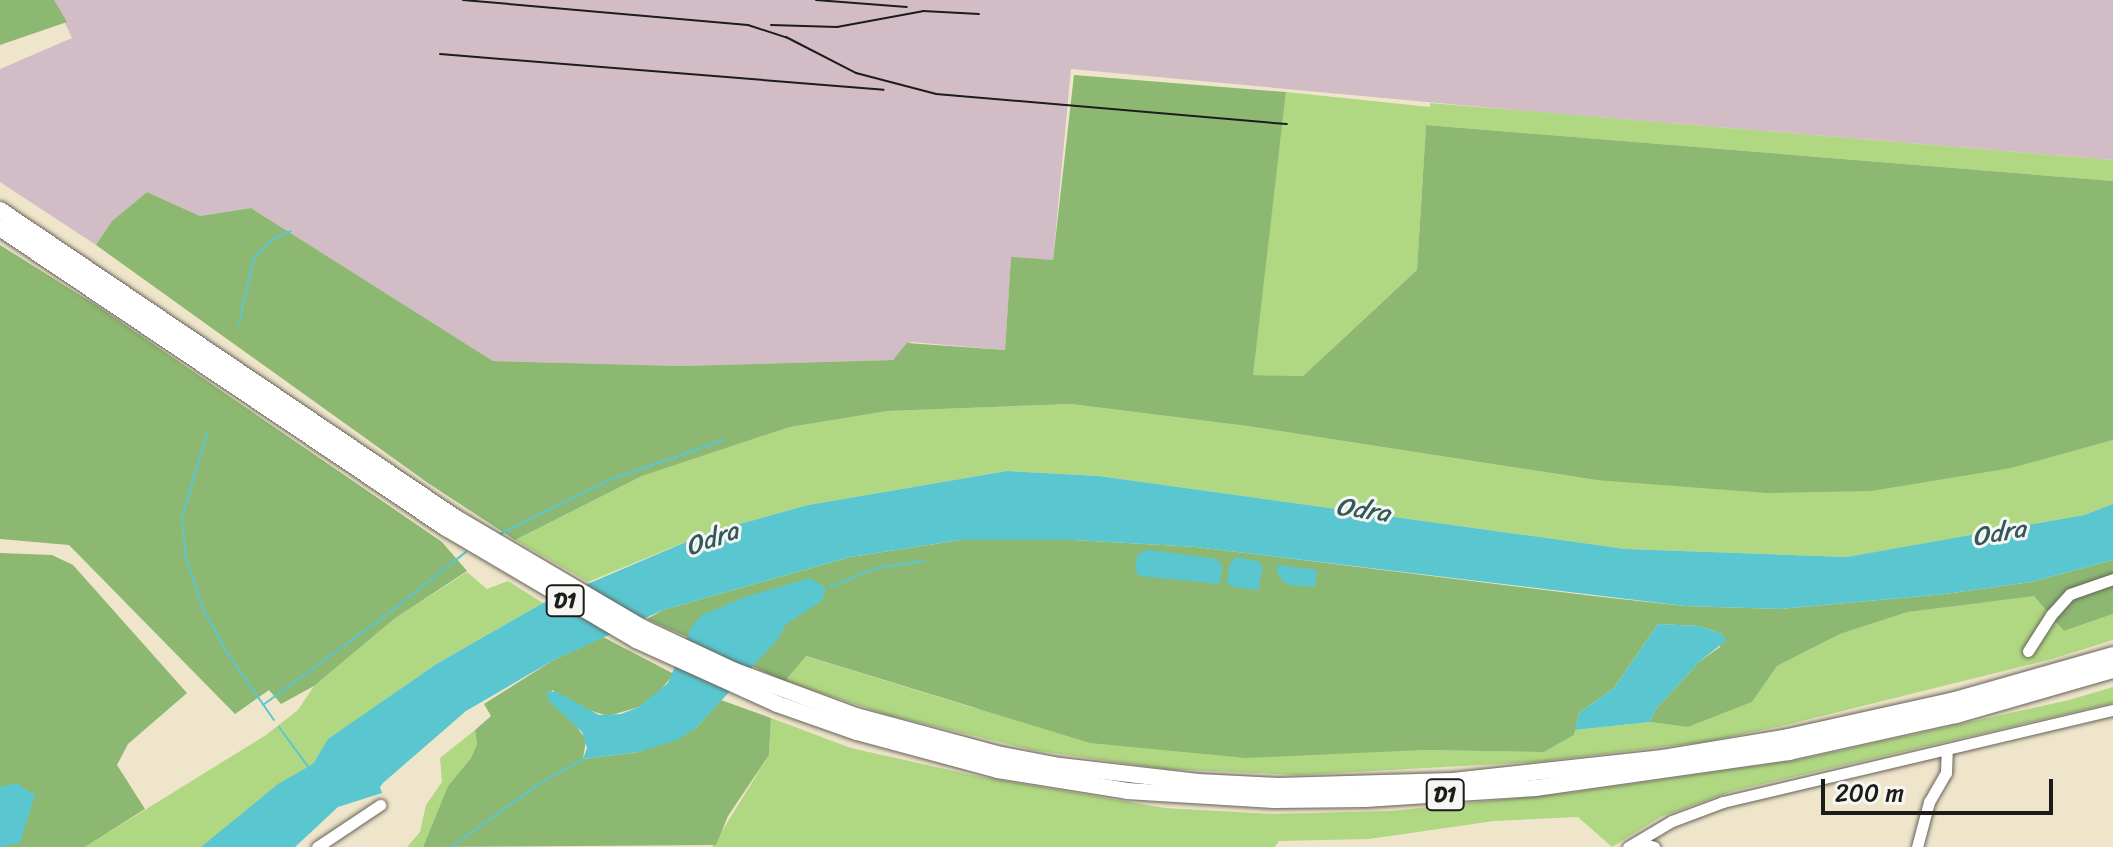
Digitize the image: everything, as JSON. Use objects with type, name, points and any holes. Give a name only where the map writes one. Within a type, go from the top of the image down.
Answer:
[{"type":"highway","name":"D1","points":[[0,210],[370,468],[503,565],[582,611],[691,667],[936,755],[1059,781],[1197,797],[1365,799],[1536,788],[1789,752],[1956,715],[2113,670]]},
{"type":"highway","name":"D1","points":[[0,228],[370,468]]},
{"type":"highway","name":"D1","points":[[779,697],[940,741],[1060,766],[1198,782],[1360,785],[1541,772],[1788,737],[1955,700],[2113,655]]},
{"type":"street","points":[[2028,651],[2051,615],[2070,594],[2113,579]]},
{"type":"street","points":[[1633,844],[1672,821],[1723,802],[2113,710]]},
{"type":"street","points":[[1917,847],[1929,802],[1946,773],[1947,750]]},
{"type":"street","points":[[317,847],[380,805]]},
{"type":"street","points":[[1633,844],[1654,847]]},
{"type":"shaded area","points":[[54,0],[2113,0],[2113,160],[1071,69],[1053,260],[1011,258],[1005,350],[911,342],[893,360],[681,366],[493,361],[251,208],[200,216],[147,192],[112,221],[96,245],[0,182],[0,69],[72,38]]},
{"type":"green space","points":[[0,0],[54,0],[67,22],[0,45]]},
{"type":"green space","points":[[1074,75],[1286,92],[1253,375],[1303,376],[1417,270],[1426,125],[2113,181],[2113,440],[2011,468],[1871,491],[1767,493],[1596,480],[1247,426],[1071,404],[888,411],[790,427],[642,476],[515,540],[428,483],[96,245],[112,221],[147,192],[200,216],[251,208],[493,361],[681,366],[893,360],[907,343],[1005,350],[1011,257],[1053,260]]},
{"type":"green space","points":[[1286,92],[1430,107],[1430,103],[2113,160],[2113,181],[1426,125],[1417,270],[1303,376],[1252,375]]},
{"type":"green space","points":[[0,245],[99,307],[442,542],[467,571],[394,619],[314,686],[281,704],[269,690],[235,714],[69,545],[0,539]]},
{"type":"green space","points":[[1071,404],[1247,426],[1596,480],[2019,465],[2113,440],[2113,504],[2084,515],[1848,557],[1626,549],[1099,476],[1007,471],[808,505],[707,533],[588,582],[515,540],[642,476],[790,427],[888,411]]},
{"type":"green space","points":[[961,540],[1075,540],[1196,547],[1685,606],[1780,609],[1945,594],[2031,582],[2113,560],[2113,614],[2064,631],[2034,596],[1908,612],[1840,634],[1777,666],[1752,702],[1688,727],[1650,722],[1656,709],[1700,661],[1720,647],[1722,634],[1700,626],[1658,624],[1614,688],[1579,713],[1574,735],[1544,752],[1422,750],[1246,758],[1090,743],[806,656],[785,681],[647,619],[663,610],[850,557]]},
{"type":"green space","points":[[0,553],[52,555],[73,565],[187,693],[128,744],[117,765],[145,809],[85,847],[0,847]]},
{"type":"green space","points":[[467,572],[487,589],[508,581],[543,603],[438,663],[329,739],[314,764],[201,847],[85,847],[266,735],[298,710],[314,686],[394,619]]},
{"type":"green space","points":[[2035,595],[2064,631],[2113,614],[2113,640],[2052,659],[1786,725],[1704,742],[1536,762],[1300,775],[1165,769],[1032,750],[888,715],[785,681],[805,656],[974,708],[1422,750],[1544,752],[1574,735],[1575,730],[1650,722],[1688,727],[1752,702],[1777,666],[1840,634],[1908,612]]},
{"type":"green space","points":[[603,637],[674,674],[658,693],[639,707],[608,716],[579,707],[552,690],[548,700],[570,717],[586,740],[583,759],[639,752],[696,728],[721,700],[771,718],[769,755],[728,816],[716,845],[423,847],[448,786],[471,758],[477,744],[475,730],[491,716],[484,704],[552,661]]},
{"type":"green space","points":[[2113,687],[2113,703],[1733,791],[1660,817],[1612,847],[1578,817],[1494,821],[1369,839],[1279,841],[1275,847],[712,847],[769,755],[771,718],[851,748],[976,776],[1165,808],[1273,814],[1390,811],[1568,793],[1798,760],[2069,700]]},
{"type":"green space","points":[[475,730],[477,744],[471,758],[448,786],[423,847],[407,847],[420,832],[426,805],[442,782],[440,758]]},
{"type":"water","name":"Odra","points":[[1007,471],[1099,476],[1626,549],[1847,557],[2084,515],[2113,504],[2113,560],[2031,582],[1945,594],[1780,609],[1685,606],[1196,547],[1075,540],[961,540],[850,557],[663,610],[552,661],[466,711],[383,783],[380,787],[382,793],[338,807],[295,847],[201,847],[278,784],[313,764],[328,739],[438,663],[543,603],[707,533],[808,505]]},
{"type":"water","points":[[1142,551],[1217,559],[1222,566],[1220,584],[1139,576],[1135,569],[1137,557]]},
{"type":"water","points":[[1236,557],[1258,561],[1263,567],[1258,590],[1232,587],[1227,582],[1229,566]]},
{"type":"water","points":[[1279,565],[1317,570],[1315,587],[1289,585],[1281,579],[1276,569]]},
{"type":"water","points":[[810,578],[826,588],[822,601],[786,624],[778,639],[696,728],[677,740],[639,752],[583,759],[587,748],[582,732],[548,700],[547,691],[557,692],[599,715],[621,714],[639,707],[668,683],[691,628],[700,616],[745,597]]},
{"type":"water","points":[[1658,624],[1700,626],[1722,634],[1727,640],[1700,661],[1656,709],[1650,722],[1575,730],[1579,713],[1614,688]]},
{"type":"water","points":[[16,783],[35,795],[20,843],[0,847],[0,787]]},
{"type":"waterway","points":[[239,324],[254,257],[274,238],[291,231]]},
{"type":"waterway","points":[[181,519],[208,432]]},
{"type":"waterway","points":[[500,534],[614,478],[724,440]]},
{"type":"waterway","points":[[182,523],[186,557],[204,611],[226,651],[274,720]]},
{"type":"waterway","points":[[263,705],[466,552]]},
{"type":"waterway","points":[[830,587],[876,568],[924,561]]},
{"type":"waterway","points":[[279,727],[309,768]]},
{"type":"waterway","points":[[451,847],[539,784],[583,759]]},
{"type":"railway","points":[[463,0],[748,25],[786,37],[856,73],[936,94],[1287,124]]},
{"type":"railway","points":[[816,0],[907,7]]},
{"type":"railway","points":[[771,25],[837,27],[923,11],[979,14]]},
{"type":"railway","points":[[440,54],[884,90]]}]
